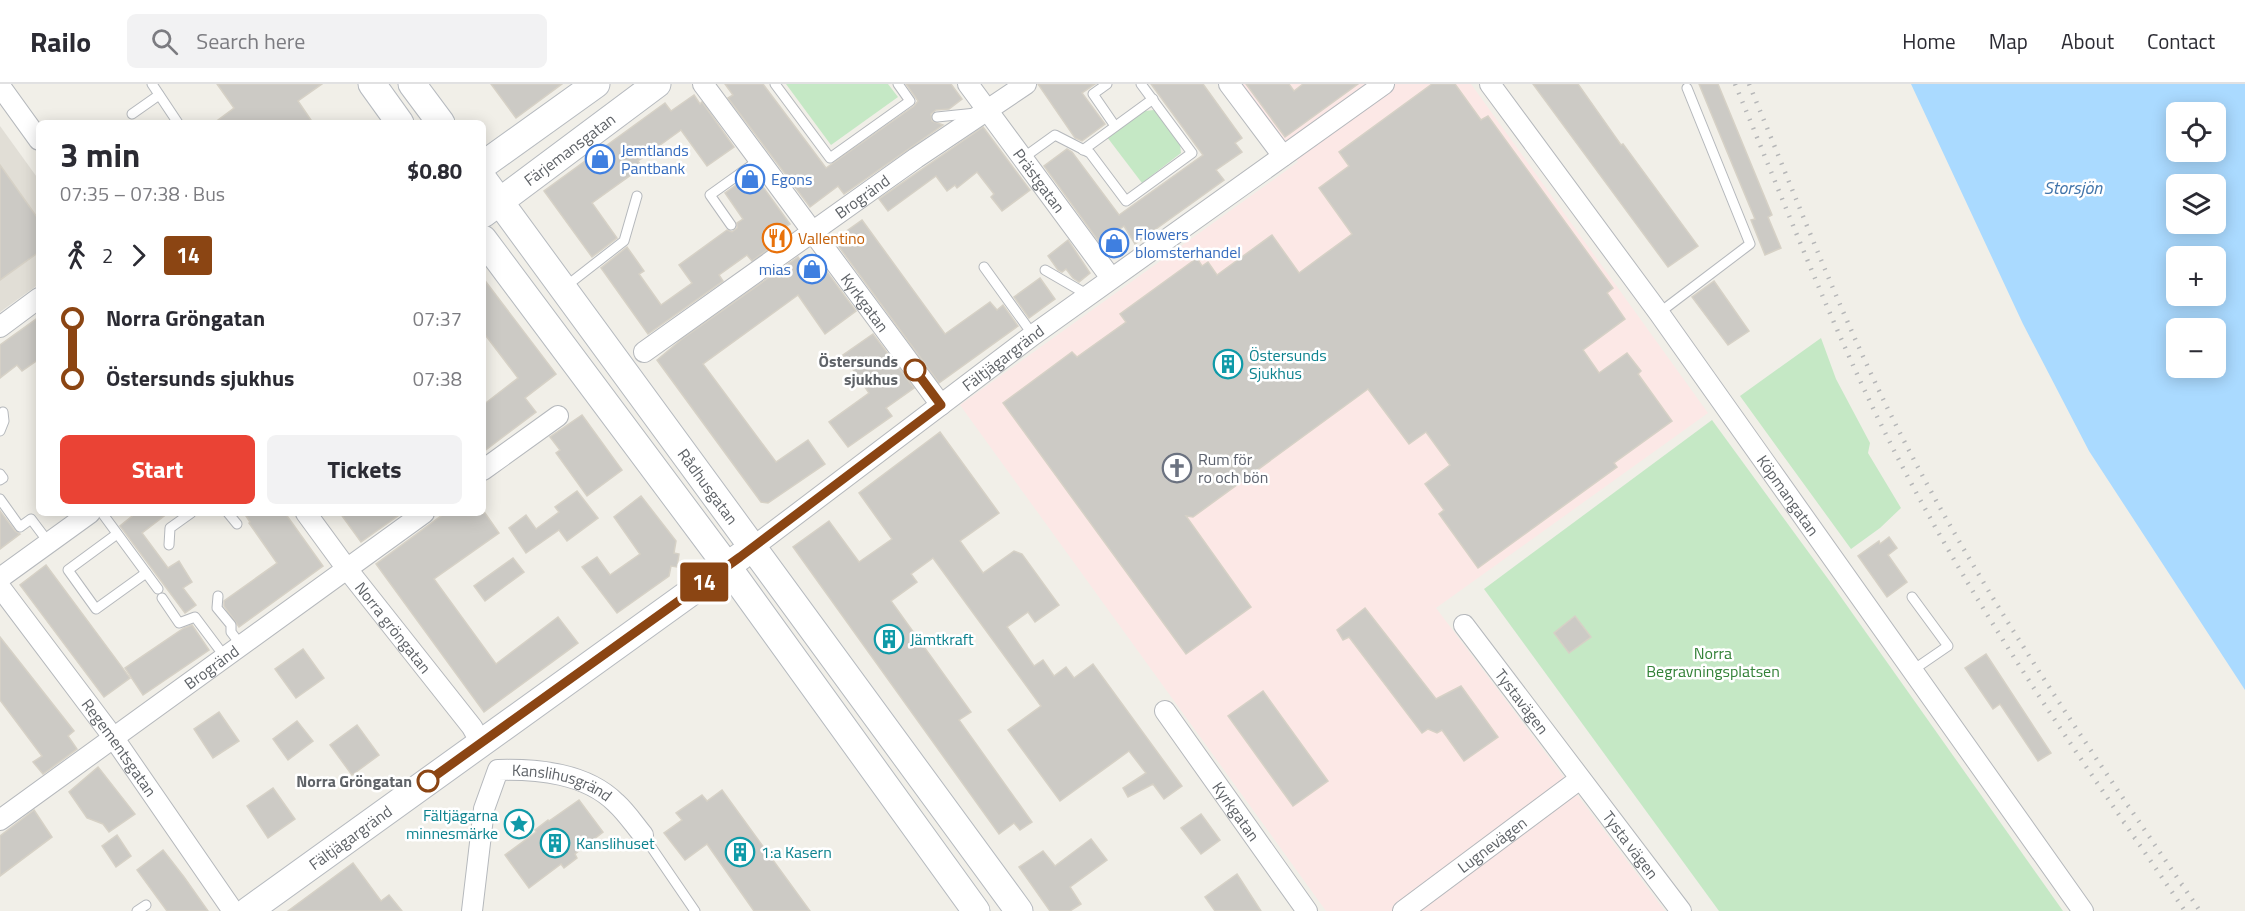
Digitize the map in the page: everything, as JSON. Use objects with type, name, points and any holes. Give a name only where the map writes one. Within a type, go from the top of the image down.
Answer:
[{"type":"main road","points":[[372,84],[398,120]]},
{"type":"main road","points":[[412,84],[439,120]]},
{"type":"main road","points":[[486,163],[596,84]]},
{"type":"main road","name":"Färjemansgatan","points":[[491,208],[657,84]]},
{"type":"main road","name":"Rådhusgatan","points":[[486,190],[491,208],[563,288],[1019,911]]},
{"type":"main road","name":"Rådhusgatan","points":[[486,243],[727,566],[976,911]]},
{"type":"main road","name":"Fältjägargränd","points":[[248,911],[752,548]]},
{"type":"street","name":"Kyrkgatan","points":[[703,84],[941,405]]},
{"type":"street","name":"Prästgatan","points":[[968,84],[1110,278]]},
{"type":"street","name":"Brogränd","points":[[644,352],[916,158],[1026,84]]},
{"type":"street","points":[[1229,84],[1283,156]]},
{"type":"street","name":"Fältjägargränd","points":[[752,548],[1156,242],[1384,84]]},
{"type":"street","name":"Köpmangatan","points":[[1490,84],[1659,313],[2083,911]]},
{"type":"street","points":[[0,86],[36,136]]},
{"type":"street","points":[[0,327],[36,300]]},
{"type":"street","points":[[486,468],[558,416]]},
{"type":"street","points":[[0,578],[87,516]]},
{"type":"street","name":"Norra gröngatan","points":[[308,516],[347,569],[472,727],[481,743]]},
{"type":"street","name":"Brogränd","points":[[0,820],[420,516]]},
{"type":"street","name":"Regementsgatan","points":[[0,587],[113,737],[233,911]]},
{"type":"street","name":"Tystavägen","points":[[1464,625],[1580,779]]},
{"type":"street","name":"Kyrkgatan","points":[[1165,711],[1307,911]]},
{"type":"street","name":"Kanslihusgränd","points":[[472,911],[484,809],[498,770],[527,769],[584,781],[616,802],[643,835]]},
{"type":"street","name":"Lugnevägen","points":[[1403,911],[1580,779]]},
{"type":"street","name":"Tysta vägen","points":[[1580,779],[1681,911]]},
{"type":"lane","points":[[152,84],[176,120]]},
{"type":"lane","points":[[775,84],[830,158],[910,101],[898,84]]},
{"type":"lane","points":[[1107,84],[1093,94],[1115,126]]},
{"type":"lane","points":[[1023,158],[1055,135],[1090,153],[1128,204],[1192,153],[1141,84]]},
{"type":"lane","points":[[1659,313],[1750,244],[1687,88]]},
{"type":"lane","points":[[132,114],[159,95]]},
{"type":"lane","points":[[1083,150],[1152,99]]},
{"type":"lane","points":[[937,117],[988,111]]},
{"type":"lane","points":[[730,225],[710,195],[759,160]]},
{"type":"lane","points":[[563,288],[624,241],[637,196]]},
{"type":"lane","points":[[984,267],[1033,335]]},
{"type":"lane","points":[[1045,270],[1088,295]]},
{"type":"lane","points":[[0,431],[4,421],[3,412]]},
{"type":"lane","points":[[0,474],[3,478],[0,480]]},
{"type":"lane","points":[[0,499],[20,527],[31,519],[49,543]]},
{"type":"lane","points":[[93,516],[117,534],[179,623],[195,617],[225,657]]},
{"type":"lane","points":[[169,545],[170,528],[187,516]]},
{"type":"lane","points":[[230,516],[237,524]]},
{"type":"lane","points":[[117,534],[68,570],[96,609],[146,573]]},
{"type":"lane","points":[[218,596],[218,608],[231,625],[231,632],[241,645]]},
{"type":"lane","points":[[1912,597],[1948,646],[1913,670]]},
{"type":"lane","points":[[643,835],[695,911]]},
{"type":"lane","points":[[137,911],[146,905]]},
{"type":"shaded area","name":"Östersunds sjukhus","points":[[1241,84],[1471,84],[1708,413],[1436,608],[1665,911],[1326,911],[960,405],[1298,162]]},
{"type":"shaded area","points":[[0,126],[36,176],[36,286],[0,312]]},
{"type":"green space","points":[[786,84],[888,84],[898,97],[831,145]]},
{"type":"green space","points":[[1145,111],[1158,112],[1180,144],[1181,153],[1142,183],[1107,137]]},
{"type":"green space","points":[[1821,338],[1836,379],[1870,443],[1868,453],[1901,508],[1880,528],[1851,549],[1740,396]]},
{"type":"green space","name":"Norra Begravningsplatsen","points":[[1712,420],[1831,583],[2063,911],[1719,911],[1484,589]]},
{"type":"water","name":"Storsjön","points":[[1911,84],[2245,84],[2245,690],[2089,451],[2023,324]]},
{"type":"building","points":[[217,84],[322,84],[298,101],[311,120],[218,120],[234,108]]},
{"type":"building","points":[[491,84],[562,84],[516,118]]},
{"type":"building","points":[[725,84],[763,84],[826,168],[914,106],[918,101],[906,84],[951,84],[962,99],[949,109],[936,110],[931,114],[932,121],[943,125],[844,194],[838,186],[810,207],[728,98],[733,95]]},
{"type":"building","points":[[1038,84],[1095,84],[1082,93],[1105,124],[1082,141],[1075,138]]},
{"type":"building","points":[[1151,84],[1203,84],[1242,138],[1235,143],[1242,152],[1216,170],[1224,180],[1135,244],[1124,226],[1100,243],[1044,166],[1067,149],[1072,152],[1119,215],[1203,155]]},
{"type":"building","points":[[1246,84],[1289,84],[1294,91],[1303,84],[1358,84],[1285,137]]},
{"type":"building","name":"Östersunds Sjukhus","points":[[1432,84],[1455,84],[1481,120],[1488,116],[1613,288],[1607,293],[1625,319],[1583,350],[1599,373],[1627,353],[1641,371],[1638,374],[1672,421],[1614,463],[1617,467],[1478,568],[1439,514],[1444,510],[1425,484],[1450,465],[1426,432],[1409,444],[1368,389],[1193,517],[1186,516],[1251,607],[1186,654],[1003,403],[1072,352],[1077,357],[1126,322],[1120,314],[1197,258],[1202,266],[1208,262],[1217,275],[1272,235],[1299,273],[1352,234],[1319,188],[1349,166],[1339,152]]},
{"type":"building","points":[[1533,84],[1578,84],[1698,246],[1668,267]]},
{"type":"building","points":[[1699,84],[1718,84],[1772,215],[1768,217],[1781,248],[1765,255],[1751,220],[1755,219]]},
{"type":"building","points":[[694,95],[700,104],[702,102],[734,147],[707,166],[681,130],[638,161],[642,167],[592,203],[617,238],[592,257],[544,191],[665,103],[671,111]]},
{"type":"building","points":[[983,127],[1030,190],[1002,211],[991,197],[994,194],[977,172],[957,188],[955,185],[947,191],[936,176],[888,211],[879,199]]},
{"type":"building","points":[[0,165],[36,216],[36,254],[0,280]]},
{"type":"building","points":[[753,173],[790,224],[777,232],[782,239],[752,261],[747,255],[719,275],[723,281],[648,334],[601,268],[627,247],[644,271],[639,274],[661,305],[692,283],[679,265],[727,230],[732,232],[737,228],[737,223],[743,219],[725,193]]},
{"type":"building","points":[[862,220],[945,334],[990,302],[997,310],[1003,305],[1018,326],[939,383],[834,240]]},
{"type":"building","points":[[1068,240],[1090,273],[1079,282],[1066,269],[1062,272],[1058,270],[1048,256]]},
{"type":"building","points":[[798,257],[804,266],[816,257],[856,311],[825,334],[798,295],[703,364],[776,462],[808,440],[825,464],[768,503],[761,502],[657,360],[682,339]]},
{"type":"building","points":[[1040,278],[1055,299],[1029,318],[1014,297]]},
{"type":"building","points":[[1714,281],[1749,331],[1728,345],[1692,297]]},
{"type":"building","points":[[486,282],[556,374],[525,398],[536,412],[486,450],[486,403],[518,378],[486,336]]},
{"type":"building","points":[[36,319],[36,361],[22,371],[17,365],[0,378],[0,345]]},
{"type":"building","points":[[873,334],[914,388],[886,408],[892,416],[848,447],[829,422],[869,393],[843,355]]},
{"type":"building","points":[[582,415],[622,470],[587,496],[556,453],[560,450],[550,437]]},
{"type":"building","name":"Jämtkraft","points":[[940,432],[999,513],[960,541],[983,573],[1014,551],[1022,554],[1059,605],[1035,622],[1028,612],[1007,627],[1034,666],[1043,660],[1054,676],[1066,667],[1074,678],[1093,664],[1182,786],[1164,799],[1153,784],[1128,797],[1123,788],[1146,773],[1129,751],[1060,801],[1008,730],[1041,706],[933,558],[911,574],[917,582],[891,601],[971,712],[959,720],[1032,822],[1020,830],[1014,823],[999,834],[793,547],[829,521],[859,562],[892,539],[859,493]]},
{"type":"building","points":[[577,491],[598,518],[567,541],[559,530],[526,553],[509,528],[526,515],[536,529],[559,512],[555,507]]},
{"type":"building","points":[[641,496],[676,541],[674,553],[679,554],[677,567],[671,566],[669,576],[617,613],[582,567],[597,557],[610,575],[640,554],[614,517]]},
{"type":"building","points":[[0,511],[15,531],[20,534],[0,549]]},
{"type":"building","points":[[486,514],[499,533],[434,579],[496,664],[558,617],[578,643],[484,712],[376,564],[441,516]]},
{"type":"building","points":[[132,516],[164,516],[142,533],[168,568],[179,561],[192,582],[183,588],[196,605],[185,613],[120,526]]},
{"type":"building","points":[[246,516],[287,516],[323,566],[239,627],[224,606],[224,601],[277,563]]},
{"type":"building","points":[[342,516],[398,516],[361,542]]},
{"type":"building","points":[[1889,537],[1897,548],[1888,555],[1907,582],[1887,597],[1858,556],[1879,541],[1880,544]]},
{"type":"building","points":[[513,558],[524,572],[485,601],[474,586]]},
{"type":"building","points":[[46,565],[130,678],[104,697],[20,585]]},
{"type":"building","points":[[1365,608],[1436,699],[1461,686],[1498,737],[1464,761],[1442,730],[1437,733],[1428,729],[1422,733],[1349,637],[1343,640],[1337,630]]},
{"type":"building","points":[[1575,616],[1591,637],[1569,653],[1554,633]]},
{"type":"building","points":[[192,625],[209,650],[143,695],[125,668]]},
{"type":"building","points":[[0,637],[74,731],[68,736],[77,749],[43,774],[33,762],[42,756],[0,700]]},
{"type":"building","points":[[303,649],[324,678],[296,698],[275,669]]},
{"type":"building","points":[[1986,654],[2051,753],[2038,761],[2000,704],[1993,709],[1965,668]]},
{"type":"building","points":[[1263,691],[1328,781],[1293,806],[1228,716]]},
{"type":"building","points":[[219,712],[239,741],[213,758],[194,729]]},
{"type":"building","points":[[297,721],[313,741],[288,760],[273,739]]},
{"type":"building","points":[[357,725],[379,755],[352,775],[330,745]]},
{"type":"building","points":[[98,767],[135,814],[109,832],[103,824],[87,818],[69,792]]},
{"type":"building","points":[[273,788],[295,819],[268,838],[247,806]]},
{"type":"building","name":"1:a Kasern","points":[[722,790],[810,911],[754,911],[707,844],[685,860],[664,833],[682,820],[676,813],[702,795],[707,801]]},
{"type":"building","name":"Kanslihuset","points":[[579,800],[603,832],[575,854],[577,858],[564,868],[561,864],[529,888],[505,855],[548,820]]},
{"type":"building","points":[[34,810],[52,837],[0,876],[0,836]]},
{"type":"building","points":[[1201,814],[1220,840],[1201,854],[1181,828]]},
{"type":"building","points":[[117,835],[131,856],[116,867],[102,846]]},
{"type":"building","points":[[1091,839],[1107,860],[1070,887],[1081,904],[1070,911],[1050,911],[1019,867],[1043,851],[1055,866]]},
{"type":"building","points":[[163,850],[208,911],[167,911],[137,870]]},
{"type":"building","points":[[353,863],[381,901],[389,895],[402,911],[288,911]]},
{"type":"building","points":[[1237,874],[1261,911],[1215,911],[1205,897]]},
{"type":"railway","points":[[1735,84],[1855,370],[1932,521],[2036,691],[2185,911]]},
{"type":"railway","points":[[1749,84],[1868,367],[1945,517],[2050,689],[2200,911]]},
{"type":"bus line","name":"14","points":[[428,781],[740,557],[941,405],[915,370]]},
{"type":"place","name":"Jemtlands Pantbank","points":[[600,159]]},
{"type":"place","name":"Egons","points":[[750,179]]},
{"type":"place","name":"Vallentino","points":[[777,238]]},
{"type":"place","name":"Flowers blomsterhandel","points":[[1114,243]]},
{"type":"place","name":"mias","points":[[812,269]]},
{"type":"place","name":"Östersunds Sjukhus","points":[[1228,364]]},
{"type":"place","name":"Östersunds sjukhus","points":[[915,370]]},
{"type":"place","name":"Rum för ro och bön","points":[[1177,468]]},
{"type":"place","name":"Jämtkraft","points":[[889,639]]},
{"type":"place","name":"Norra Gröngatan","points":[[428,781]]},
{"type":"place","name":"Fältjägarna minnesmärke","points":[[519,824]]},
{"type":"place","name":"Kanslihuset","points":[[555,843]]},
{"type":"place","name":"1:a Kasern","points":[[740,852]]}]
